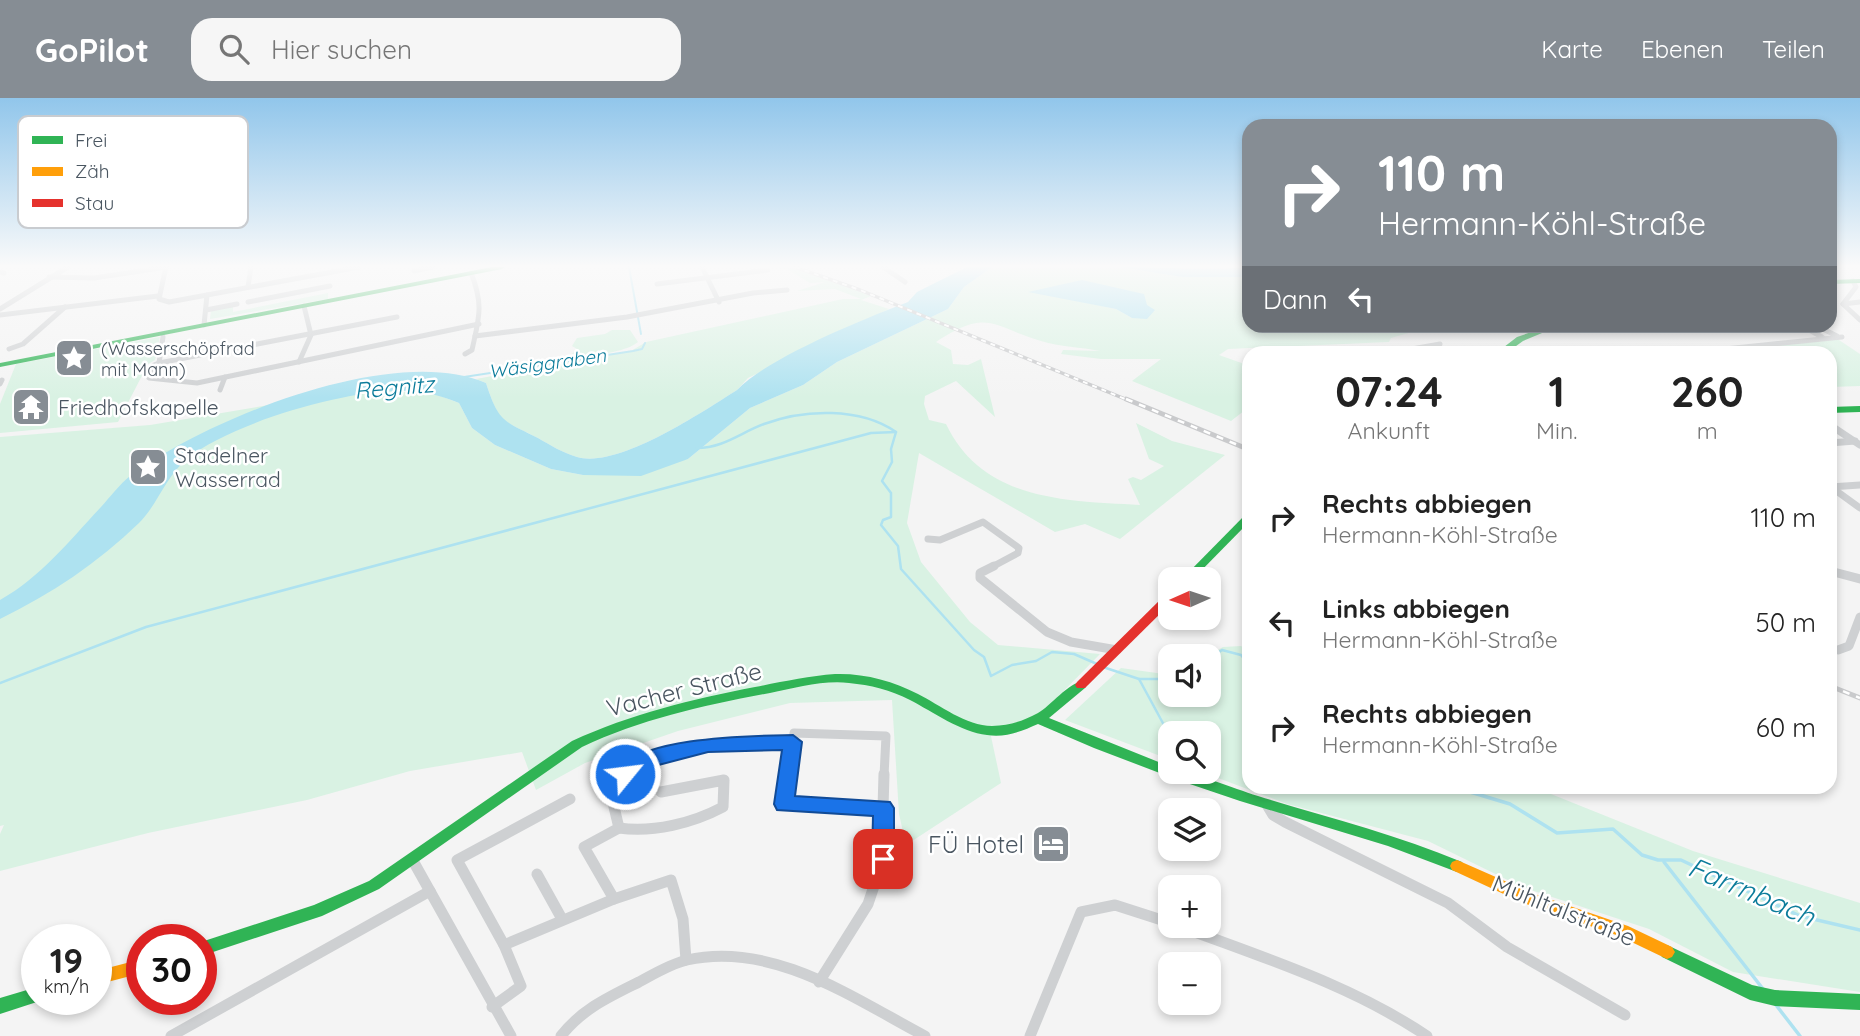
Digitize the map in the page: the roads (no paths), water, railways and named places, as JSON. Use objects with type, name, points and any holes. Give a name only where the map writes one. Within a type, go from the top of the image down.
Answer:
[{"type":"street","points":[[0,315],[34,311]]},
{"type":"street","points":[[9,349],[23,344],[61,311]]},
{"type":"street","points":[[204,325],[206,311]]},
{"type":"street","points":[[0,365],[279,311]]},
{"type":"street","points":[[299,362],[312,332],[305,311]]},
{"type":"street","points":[[465,354],[472,351],[481,311]]},
{"type":"street","points":[[475,336],[665,311]]},
{"type":"street","points":[[397,317],[159,363],[154,365],[149,377],[185,384],[479,324]]},
{"type":"street","points":[[1510,346],[1536,333]]},
{"type":"street","points":[[1815,333],[1824,337]]},
{"type":"street","points":[[1750,346],[1841,337],[1832,333]]},
{"type":"street","points":[[159,363],[157,362],[163,337]]},
{"type":"street","points":[[1433,346],[1440,344]]},
{"type":"street","points":[[220,390],[225,377]]},
{"type":"street","points":[[1837,410],[1860,409]]},
{"type":"street","points":[[1837,430],[1857,443]]},
{"type":"street","points":[[1837,443],[1857,443]]},
{"type":"street","points":[[1837,483],[1842,486]]},
{"type":"street","points":[[1837,486],[1860,485]]},
{"type":"street","points":[[1837,491],[1860,508]]},
{"type":"street","points":[[928,539],[940,540],[977,522],[984,522],[1018,548],[1018,553],[980,573],[980,578],[1047,632],[1071,642],[1117,650]]},
{"type":"street","points":[[1198,567],[1242,522]]},
{"type":"street","points":[[1837,573],[1860,579]]},
{"type":"street","name":"Vacher Straße","points":[[217,944],[317,911],[374,885],[596,733],[640,718],[811,680],[836,677],[878,683],[947,719],[987,732],[1013,733],[1043,721],[1158,609]]},
{"type":"street","points":[[1838,650],[1849,646],[1860,617]]},
{"type":"street","name":"Mühltalstraße","points":[[1043,721],[1145,765],[1268,805],[1422,849],[1528,898],[1623,931],[1750,992],[1775,998],[1860,1002]]},
{"type":"street","points":[[819,982],[868,904],[883,859],[886,736],[794,733],[784,804],[883,808]]},
{"type":"street","points":[[619,828],[609,786],[641,762],[708,745],[793,742]]},
{"type":"street","points":[[614,899],[584,847],[619,828],[633,832],[711,815],[723,807],[724,780],[661,792]]},
{"type":"street","points":[[492,1007],[520,986],[504,945],[457,860],[570,799]]},
{"type":"street","name":"Mühltalstraße","points":[[1268,805],[1273,815],[1285,822],[1448,903],[1507,947],[1625,1015]]},
{"type":"street","points":[[412,859],[492,1007],[511,1036]]},
{"type":"street","points":[[537,874],[562,919]]},
{"type":"street","points":[[504,945],[562,919],[671,880],[687,937],[686,960]]},
{"type":"street","points":[[171,1036],[429,891]]},
{"type":"street","points":[[1030,1036],[1081,912],[1096,904],[1122,904],[1158,918]]},
{"type":"street","points":[[1210,938],[1355,995],[1408,1022],[1427,1036]]},
{"type":"street","points":[[561,1036],[573,1019],[591,1005],[686,960],[749,958],[819,982],[925,1036]]},
{"type":"street","points":[[0,1006],[21,1000]]},
{"type":"water","name":"Regnitz","points":[[887,311],[944,311],[837,362],[803,385],[750,408],[688,459],[641,476],[583,475],[551,469],[495,445],[472,428],[459,403],[420,392],[355,395],[292,410],[232,433],[187,459],[173,474],[146,515],[123,538],[73,577],[0,619],[0,600],[42,569],[130,476],[205,432],[302,393],[353,380],[402,373],[447,373],[486,383],[499,413],[510,423],[562,451],[577,457],[594,458],[614,455],[659,436],[737,390],[771,365]]},
{"type":"water","points":[[1119,311],[1154,311],[1147,319],[1132,318]]},
{"type":"waterway","name":"Wäsiggraben","points":[[637,311],[641,334]]},
{"type":"waterway","name":"Wäsiggraben","points":[[464,377],[633,351],[642,349],[645,343]]},
{"type":"waterway","name":"Farrnbach","points":[[697,448],[715,446],[780,419],[814,413],[866,418],[896,432]]},
{"type":"waterway","points":[[0,683],[146,627],[871,433],[896,432]]},
{"type":"waterway","name":"Farrnbach","points":[[896,432],[891,449],[892,462],[882,481],[891,493],[891,517],[883,520],[881,525],[898,546],[901,569],[974,650],[984,657],[991,676],[1012,665],[1036,661],[1052,652],[1074,654],[1097,664]]},
{"type":"waterway","name":"Farrnbach","points":[[1221,651],[1242,656]]},
{"type":"waterway","name":"Farrnbach","points":[[1103,667],[1139,679]]},
{"type":"waterway","name":"Farrnbach","points":[[1139,679],[1158,679]]},
{"type":"waterway","points":[[1139,679],[1162,721]]},
{"type":"waterway","name":"Farrnbach","points":[[1477,794],[1510,804],[1557,833],[1613,829],[1642,855],[1658,860],[1681,860],[1800,916],[1860,930]]},
{"type":"waterway","points":[[1664,862],[1763,989]]},
{"type":"waterway","points":[[1776,1005],[1800,1036]]},
{"type":"railway","points":[[911,311],[1130,401]]},
{"type":"railway","points":[[1126,399],[1242,447]]},
{"type":"railway","points":[[1837,689],[1860,698]]},
{"type":"place","name":"(Wasserschöpfrad mit Mann)","points":[[74,358]]},
{"type":"place","name":"Friedhofskapelle","points":[[31,407]]},
{"type":"place","name":"Stadelner Wasserrad","points":[[148,467]]},
{"type":"place","name":"FÜ Hotel","points":[[1051,844]]}]
